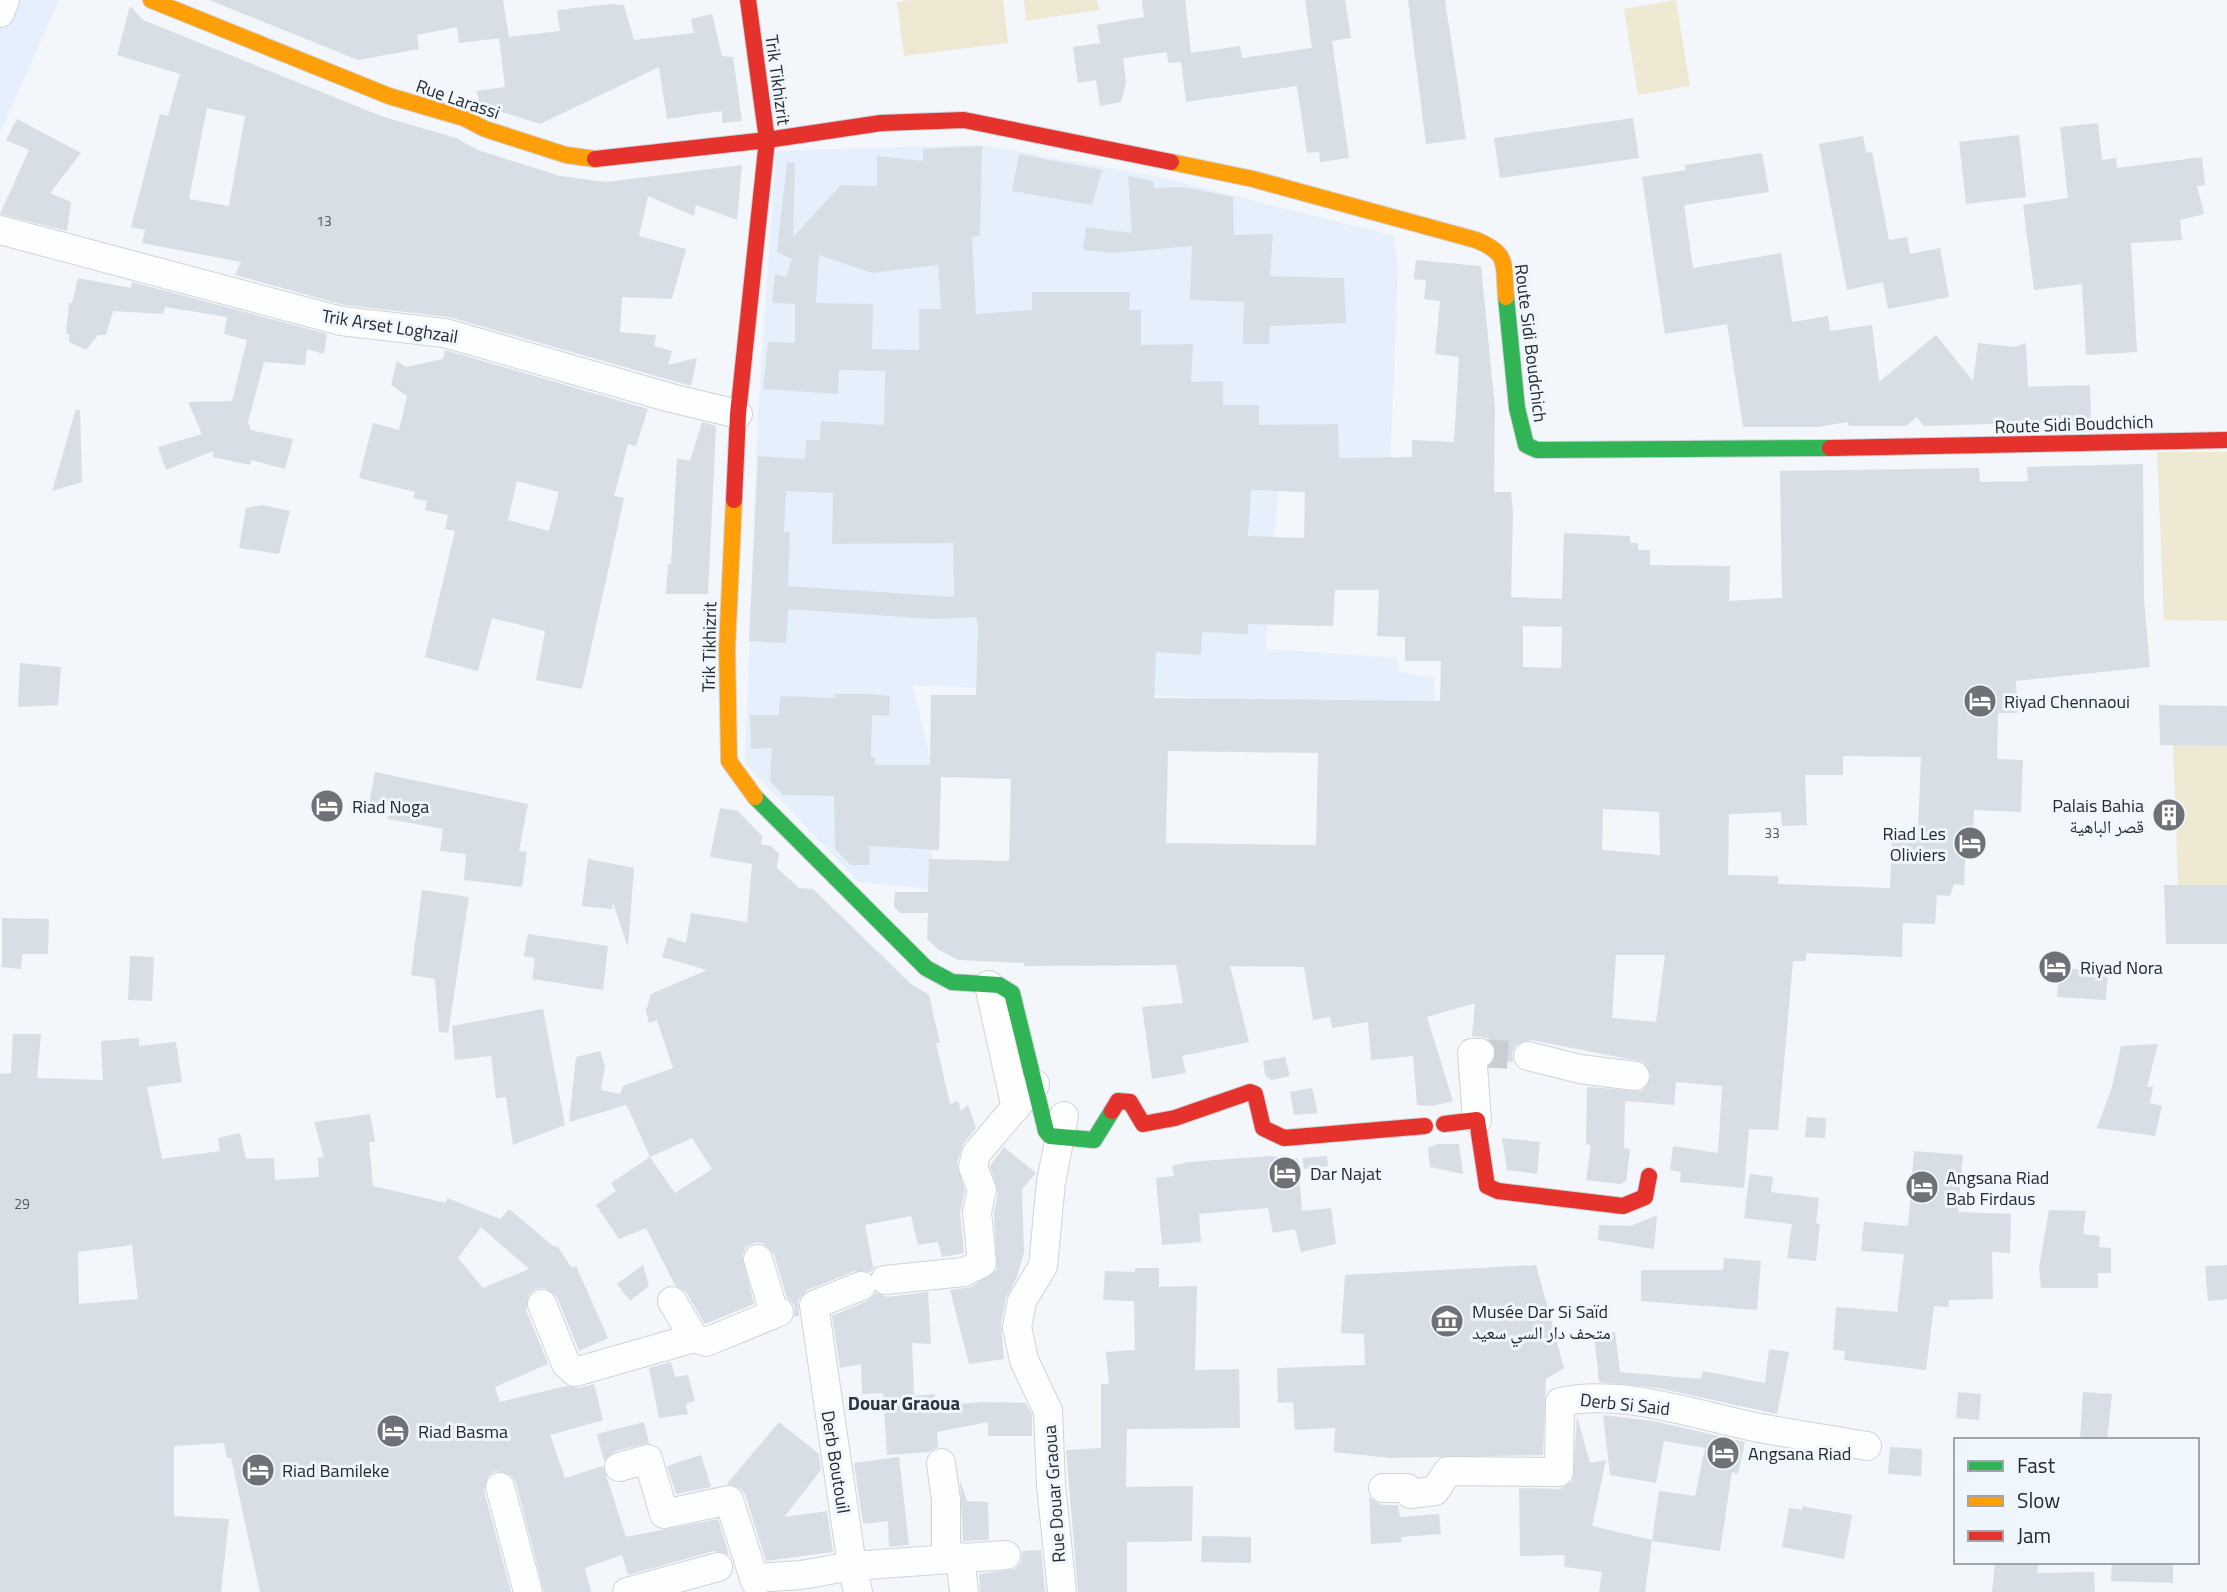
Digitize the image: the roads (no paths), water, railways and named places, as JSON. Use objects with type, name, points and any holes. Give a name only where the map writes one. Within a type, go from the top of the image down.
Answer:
[{"type":"street","points":[[0,13],[5,0]]},
{"type":"street","name":"Rue Larassi","points":[[151,0],[389,96],[464,118],[485,129],[566,155],[603,160],[767,140]]},
{"type":"street","name":"Trik Tikhizrit","points":[[748,0],[767,140],[738,414],[726,648],[729,761],[745,787],[841,886],[926,968],[952,982],[1007,989],[1015,999],[1046,1130],[1050,1136],[1061,1127]]},
{"type":"street","name":"Route Sidi Boudchich","points":[[767,140],[881,123],[964,120],[1253,179],[1489,244],[1497,250],[1505,269],[1520,423],[1526,445],[1537,450],[1902,449],[2227,440]]},
{"type":"street","name":"Trik Arset Loghzail","points":[[0,230],[341,321],[445,333],[738,414]]},
{"type":"street","points":[[989,985],[1016,1108]]},
{"type":"street","points":[[1480,1053],[1472,1053],[1477,1120],[1487,1186],[1498,1191],[1623,1206],[1645,1197],[1649,1176]]},
{"type":"street","points":[[1528,1056],[1580,1069],[1635,1076]]},
{"type":"street","points":[[1016,1108],[1035,1084]]},
{"type":"street","points":[[1061,1127],[1094,1140],[1118,1101],[1130,1102],[1143,1124],[1175,1118],[1250,1092],[1255,1094],[1263,1128],[1284,1138],[1425,1126]]},
{"type":"street","name":"Derb Boutouil","points":[[855,1579],[811,1305],[873,1283],[964,1272],[982,1263],[977,1212],[982,1190],[972,1167],[976,1154],[1016,1108]]},
{"type":"street","points":[[1444,1124],[1477,1120]]},
{"type":"street","name":"Rue Douar Graoua","points":[[1061,1127],[1051,1182],[1043,1266],[1022,1301],[1017,1327],[1024,1360],[1048,1411],[1062,1592]]},
{"type":"street","points":[[542,1304],[566,1364],[575,1373],[694,1338],[712,1341],[777,1313],[758,1259]]},
{"type":"street","points":[[672,1301],[694,1338]]},
{"type":"street","name":"Derb Si Said","points":[[1382,1488],[1407,1488],[1410,1494],[1435,1491],[1448,1471],[1559,1472],[1560,1402],[1581,1398],[1657,1405],[1753,1426],[1867,1446]]},
{"type":"street","points":[[619,1467],[648,1459],[664,1514],[729,1500],[743,1569]]},
{"type":"street","points":[[941,1463],[953,1558],[964,1592]]},
{"type":"street","points":[[500,1487],[528,1592]]},
{"type":"street","points":[[634,1591],[743,1569],[855,1579],[953,1558],[1006,1555]]},
{"type":"tunnel","points":[[1480,1053],[1528,1056]]},
{"type":"place","name":"Riyad Chennaoui","points":[[1980,701]]},
{"type":"place","name":"Riad Noga","points":[[327,806]]},
{"type":"place","name":"Palais Bahia قصر الباهية","points":[[2169,815]]},
{"type":"place","name":"Riad Les Oliviers","points":[[1970,843]]},
{"type":"place","name":"Riyad Nora","points":[[2055,967]]},
{"type":"place","name":"Dar Najat","points":[[1285,1173]]},
{"type":"place","name":"Angsana Riad Bab Firdaus","points":[[1922,1187]]},
{"type":"place","name":"Musée Dar Si Saïd متحف دار السي سعيد","points":[[1447,1321]]},
{"type":"place","name":"Riad Basma","points":[[393,1431]]},
{"type":"place","name":"Angsana Riad","points":[[1723,1453]]},
{"type":"place","name":"Riad Bamileke","points":[[258,1470]]},
{"type":"district","name":"Douar Graoua","points":[[904,1402]]}]
